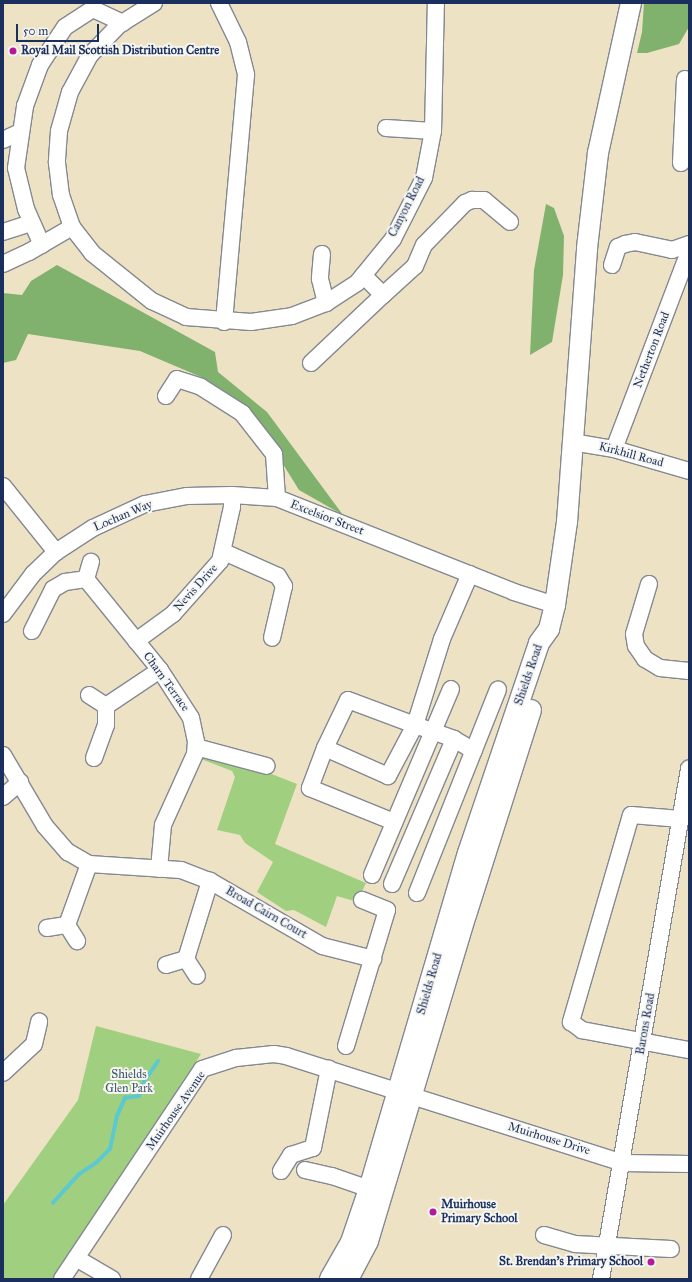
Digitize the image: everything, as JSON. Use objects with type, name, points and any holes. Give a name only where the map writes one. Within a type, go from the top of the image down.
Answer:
[{"type":"main road","name":"Shields Road","points":[[330,1279],[351,1242],[369,1189],[405,1094],[466,916],[551,646],[549,630],[556,605],[568,522],[572,442],[587,248],[598,152],[631,3]]},
{"type":"main road","name":"Shields Road","points":[[348,1279],[368,1241],[405,1094]]},
{"type":"street","name":"Canyon Road","points":[[154,3],[123,23],[90,55],[70,92],[59,131],[57,163],[61,195],[72,227],[92,253],[126,283],[152,301],[186,317],[224,322],[251,322],[292,316],[326,303],[357,283],[393,239],[424,178],[433,131],[436,3]]},
{"type":"street","points":[[219,3],[238,42],[246,75],[224,322]]},
{"type":"street","points":[[42,245],[31,223],[10,170],[25,106],[40,65],[65,27],[94,6],[123,23]]},
{"type":"street","points":[[681,163],[686,121],[685,79]]},
{"type":"street","points":[[386,128],[433,131]]},
{"type":"street","points":[[3,140],[20,132]]},
{"type":"street","points":[[311,364],[415,266],[424,244],[465,203],[472,200],[484,200],[510,222]]},
{"type":"street","points":[[4,229],[31,223]]},
{"type":"street","points":[[3,264],[42,245],[72,227]]},
{"type":"street","points":[[612,265],[618,247],[624,244],[635,242],[672,250],[689,244]]},
{"type":"street","name":"Netherton Road","points":[[614,449],[689,252]]},
{"type":"street","points":[[322,254],[320,279],[326,303]]},
{"type":"street","points":[[363,275],[383,295]]},
{"type":"street","name":"Excelsior Street","points":[[166,396],[177,379],[200,387],[242,413],[274,454],[277,498],[470,574],[556,605]]},
{"type":"street","name":"Kirkhill Road","points":[[572,442],[614,449],[689,471]]},
{"type":"street","points":[[3,486],[56,552]]},
{"type":"street","name":"Lochan Way","points":[[3,614],[33,574],[56,552],[93,528],[146,504],[187,496],[232,495],[277,498]]},
{"type":"street","name":"Nevis Drive","points":[[136,641],[173,614],[220,561],[224,552],[232,495]]},
{"type":"street","points":[[224,552],[278,576],[284,586],[272,638]]},
{"type":"street","points":[[32,631],[53,589],[65,582],[86,579],[91,562]]},
{"type":"street","points":[[325,748],[388,776],[415,725],[442,639],[470,574]]},
{"type":"street","name":"Charn Terrace","points":[[86,579],[160,670],[191,718],[196,747],[192,764],[163,825],[158,869]]},
{"type":"street","points":[[649,584],[634,634],[636,646],[645,659],[660,668],[689,671]]},
{"type":"street","points":[[106,706],[160,670]]},
{"type":"street","points":[[372,875],[451,689]]},
{"type":"street","points":[[418,893],[498,689]]},
{"type":"street","points":[[89,695],[106,706]]},
{"type":"street","points":[[394,822],[310,788],[325,748],[348,700],[454,739],[474,751]]},
{"type":"street","points":[[94,758],[106,725],[106,706]]},
{"type":"street","points":[[392,884],[454,739]]},
{"type":"street","points":[[196,747],[267,766]]},
{"type":"street","points":[[3,755],[45,826],[68,852],[89,864],[67,925]]},
{"type":"street","name":"Barons Road","points":[[602,1279],[689,769]]},
{"type":"street","points":[[3,797],[20,782]]},
{"type":"street","points":[[680,819],[631,815],[571,1022],[582,1030],[689,1050]]},
{"type":"street","name":"Broad Cairn Court","points":[[89,864],[181,870],[210,881],[322,946],[373,959]]},
{"type":"street","points":[[186,959],[210,881]]},
{"type":"street","points":[[346,1046],[387,910],[362,900]]},
{"type":"street","points":[[47,928],[67,925]]},
{"type":"street","points":[[67,925],[77,941]]},
{"type":"street","points":[[166,965],[186,959]]},
{"type":"street","points":[[186,959],[197,976]]},
{"type":"street","points":[[3,1073],[34,1044],[39,1022]]},
{"type":"street","name":"Muirhouse Avenue","points":[[62,1279],[202,1070],[236,1058],[274,1054],[329,1069],[405,1094]]},
{"type":"street","points":[[281,1171],[290,1156],[313,1148],[329,1069]]},
{"type":"street","name":"Muirhouse Drive","points":[[405,1094],[623,1162],[689,1164]]},
{"type":"street","points":[[305,1170],[332,1176],[369,1189]]},
{"type":"street","points":[[198,1279],[222,1235]]},
{"type":"street","points":[[544,1235],[575,1244],[607,1247],[671,1248]]},
{"type":"street","points":[[76,1258],[112,1279]]},
{"type":"green space","points":[[644,3],[689,3],[689,27],[679,44],[647,53],[637,53],[642,32]]},
{"type":"green space","points":[[546,204],[554,208],[564,236],[563,275],[552,342],[530,355],[534,270]]},
{"type":"green space","points":[[57,265],[215,352],[218,372],[267,412],[343,515],[299,490],[260,427],[226,395],[201,377],[140,351],[28,334],[16,360],[3,363],[3,293],[22,295],[31,281]]},
{"type":"green space","points":[[203,754],[264,771],[297,784],[275,844],[366,883],[357,902],[337,896],[326,927],[294,910],[286,911],[257,892],[273,862],[245,843],[240,835],[217,830],[235,777],[232,771],[201,759]]},
{"type":"green space","name":"Shields Glen Park","points":[[96,1026],[201,1054],[54,1279],[3,1279],[3,1205],[78,1100]]},
{"type":"waterway","points":[[53,1203],[78,1175],[97,1162],[110,1149],[117,1116],[125,1098],[139,1096],[144,1082],[158,1061]]},
{"type":"place","name":"Royal Mail Scottish Distribution Centre","points":[[13,51]]},
{"type":"place","name":"Muirhouse Primary School","points":[[433,1212]]},
{"type":"place","name":"St. Brendan's Primary School","points":[[651,1262]]}]
